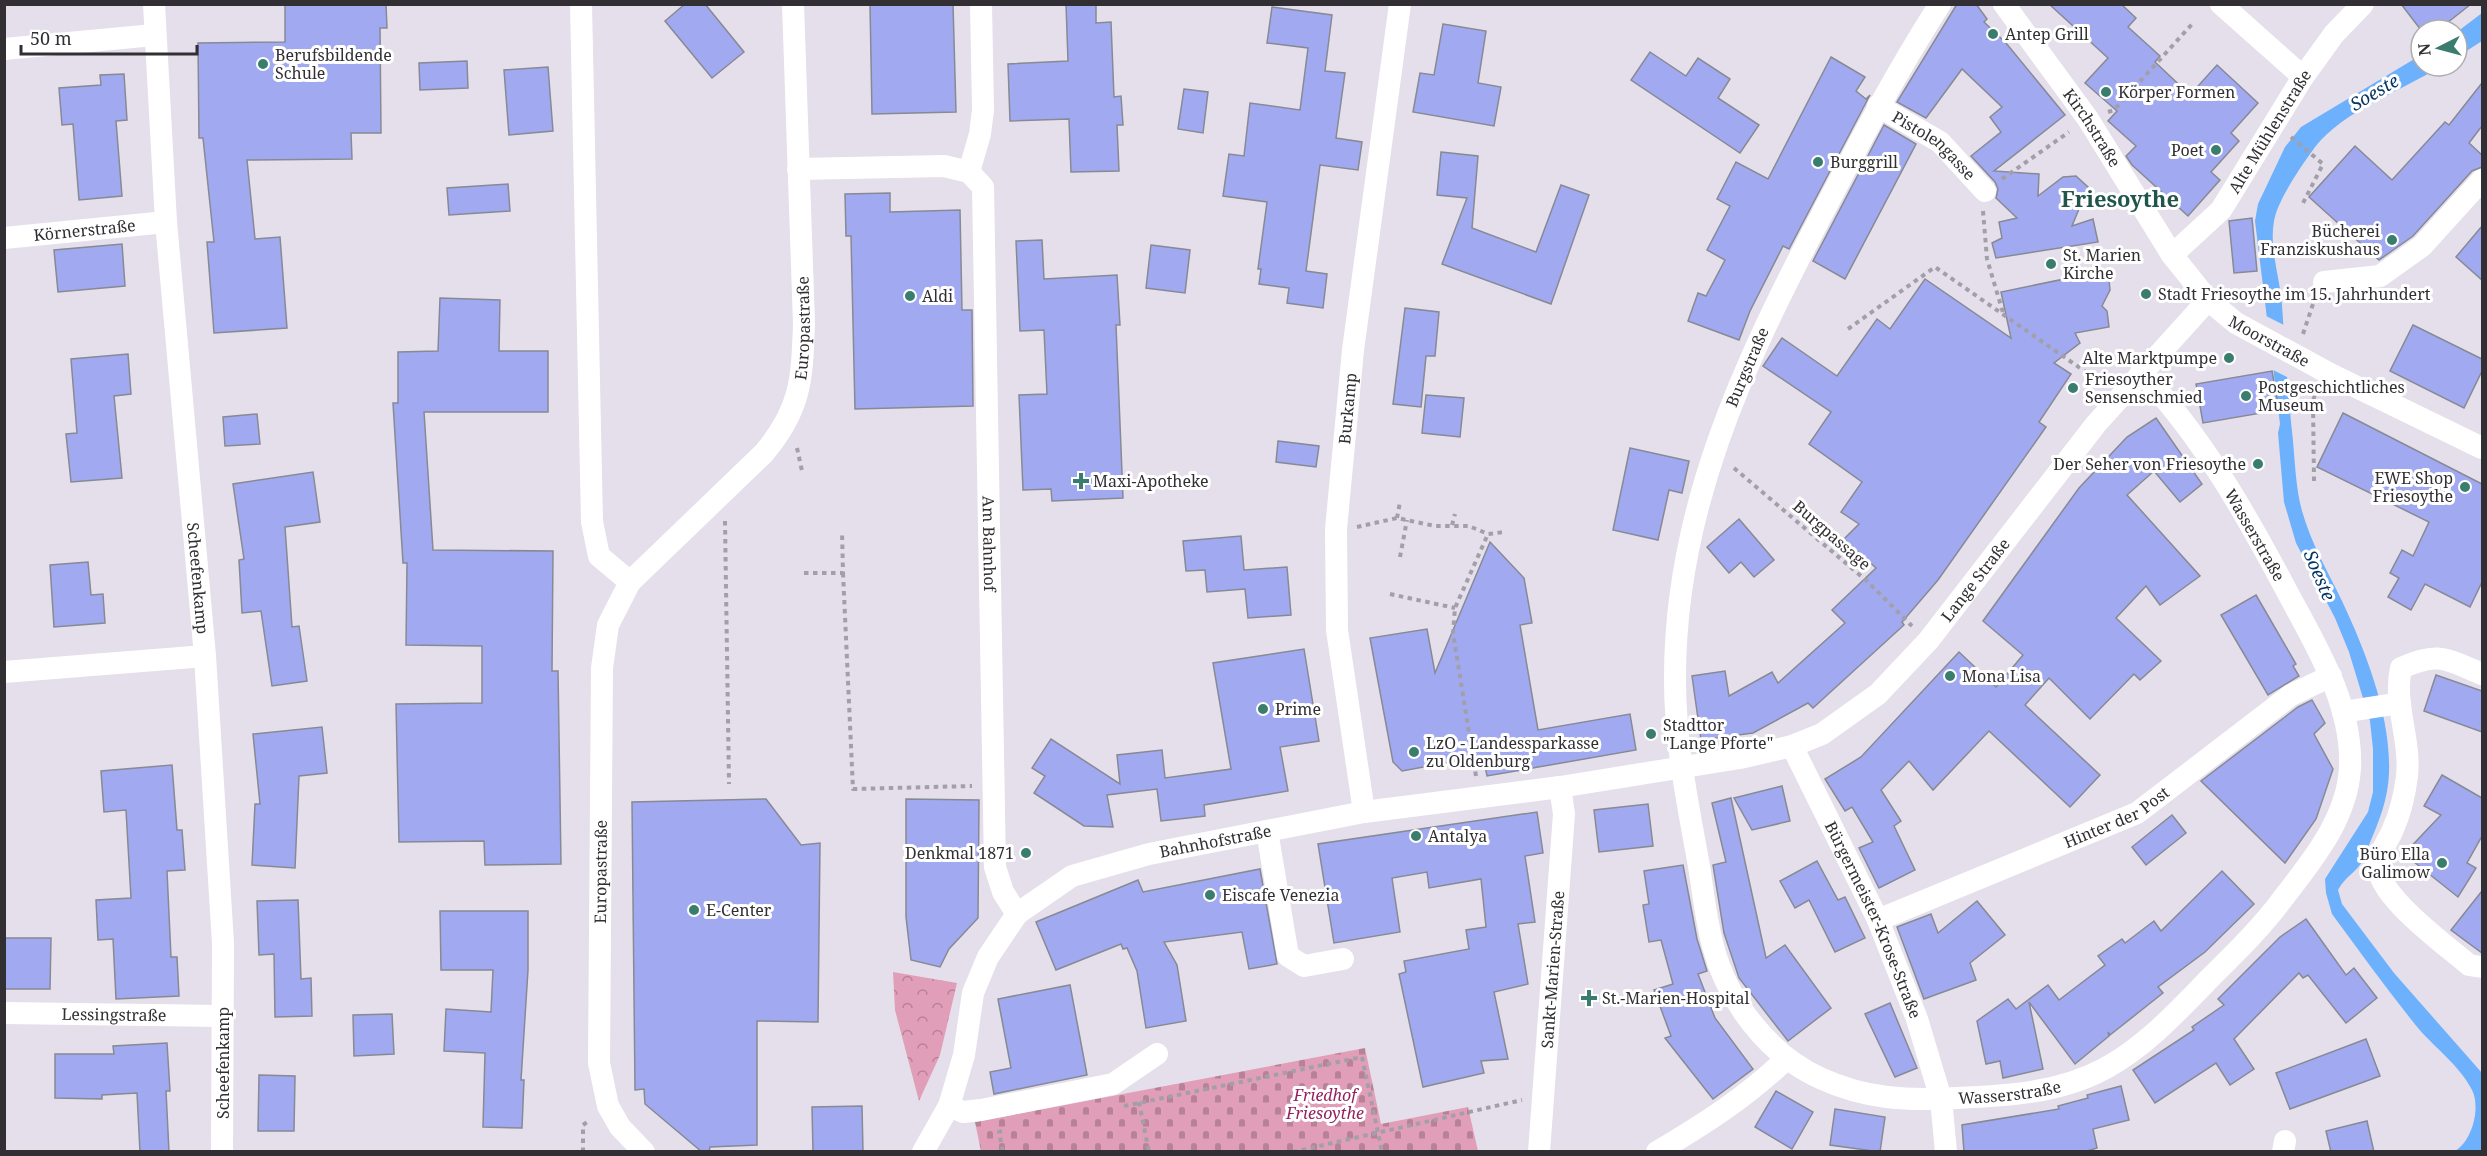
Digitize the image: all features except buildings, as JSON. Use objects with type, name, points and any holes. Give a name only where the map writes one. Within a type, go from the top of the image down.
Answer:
[{"type":"street","name":"Scheefenkamp","points":[[154,4],[166,222],[205,656],[223,943],[222,1152]]},
{"type":"street","points":[[581,4],[591,522],[599,556],[630,582]]},
{"type":"street","name":"Europastraße","points":[[644,1152],[620,1127],[608,1106],[599,1063],[601,702],[608,625],[630,582],[764,453],[783,431],[795,405],[802,367],[804,324],[793,4]]},
{"type":"street","points":[[798,169],[944,166],[969,172],[980,135],[983,110],[981,4]]},
{"type":"street","name":"Burkamp","points":[[1364,812],[1337,630],[1336,529],[1353,350],[1400,4]]},
{"type":"street","name":"Burgstraße","points":[[1682,767],[1675,682],[1677,636],[1683,580],[1702,489],[1713,455],[1732,399],[1762,328],[1892,79],[1940,4]]},
{"type":"street","name":"Kirchstraße","points":[[2004,4],[2088,119],[2172,255]]},
{"type":"street","points":[[2221,4],[2303,77]]},
{"type":"street","name":"Alte Mühlenstraße","points":[[2172,255],[2221,210],[2303,77],[2334,34],[2364,4]]},
{"type":"street","points":[[4,50],[154,35]]},
{"type":"street","name":"Pistolengasse","points":[[1878,106],[1940,142],[1985,191]]},
{"type":"street","name":"Am Bahnhof","points":[[969,172],[983,187],[995,867],[1003,892],[1017,914]]},
{"type":"street","points":[[2324,282],[2380,276],[2422,246],[2482,180]]},
{"type":"street","name":"Körnerstraße","points":[[4,238],[166,222]]},
{"type":"street","name":"Moorstraße","points":[[2172,255],[2208,300],[2236,323],[2322,370],[2482,448]]},
{"type":"street","name":"Lange Straße","points":[[1682,767],[1792,746],[1822,734],[1878,694],[1928,641],[2120,396],[2208,300]]},
{"type":"street","name":"Wasserstraße","points":[[1682,767],[1713,949],[1731,992],[1755,1026],[1786,1059],[1817,1077],[1862,1094],[1914,1101],[2001,1096],[2052,1088],[2102,1070],[2145,1042],[2265,922],[2330,835],[2345,796],[2350,766],[2349,711],[2243,510],[2172,404],[2141,372]]},
{"type":"street","points":[[4,672],[205,656]]},
{"type":"street","points":[[2482,674],[2450,660],[2426,657],[2401,668],[2392,704],[2407,743],[2407,777],[2394,828],[2377,864],[2381,882],[2398,903],[2469,965],[2482,967]]},
{"type":"street","name":"Hinter der Post","points":[[1878,920],[2137,813],[2291,694],[2331,676]]},
{"type":"street","points":[[2349,711],[2392,704]]},
{"type":"street","name":"Bürgermeister-Krose-Straße","points":[[1792,746],[1878,920],[1917,1019],[1941,1099],[1946,1152]]},
{"type":"street","name":"Bahnhofstraße","points":[[923,1152],[949,1106],[964,1055],[973,993],[988,957],[1017,914],[1072,876],[1149,854],[1364,812],[1560,787],[1682,767]]},
{"type":"street","name":"Sankt-Marien-Straße","points":[[1539,1152],[1564,814],[1560,787]]},
{"type":"street","points":[[1267,831],[1288,956],[1304,966],[1343,959]]},
{"type":"street","name":"Lessingstraße","points":[[4,1012],[223,1016]]},
{"type":"street","points":[[949,1106],[963,1112],[981,1110],[1113,1084],[1157,1054]]},
{"type":"street","points":[[1658,1152],[1754,1090],[1786,1059]]},
{"type":"path","points":[[2004,315],[1987,259],[1983,209],[1985,191],[2088,119],[2114,110],[2194,21]]},
{"type":"path","points":[[2283,131],[2324,165],[2303,203]]},
{"type":"path","points":[[1848,329],[1935,267],[2120,396]]},
{"type":"path","points":[[2297,356],[2306,321],[2324,282]]},
{"type":"path","points":[[2314,481],[2313,401],[2322,370]]},
{"type":"path","name":"Burgpassage","points":[[1713,455],[1803,524],[1868,582],[1928,641]]},
{"type":"path","points":[[1397,518],[1400,502]]},
{"type":"path","points":[[711,504],[725,522],[729,784]]},
{"type":"path","points":[[1452,525],[1455,514]]},
{"type":"path","points":[[1336,529],[1397,518],[1435,526],[1469,526],[1488,534],[1505,532]]},
{"type":"path","points":[[1400,557],[1407,520]]},
{"type":"path","points":[[842,531],[853,789],[994,785]]},
{"type":"path","points":[[1479,797],[1453,633],[1455,608],[1488,534]]},
{"type":"path","points":[[804,573],[843,573]]},
{"type":"path","points":[[1390,594],[1455,608]]},
{"type":"path","points":[[1115,1107],[1362,1057],[1382,1152]]},
{"type":"path","points":[[1293,1152],[1527,1099],[1543,1099]]},
{"type":"path","points":[[1139,1102],[1149,1152]]},
{"type":"path","points":[[583,1152],[582,1125],[608,1106]]},
{"type":"path","points":[[1003,1152],[999,1132],[1010,1130]]},
{"type":"green space","points":[[893,972],[957,983],[940,1055],[919,1101],[895,1010]]},
{"type":"green space","name":"Friedhof Friesoythe","points":[[1365,1048],[1381,1124],[1468,1107],[1478,1151],[981,1151],[975,1122]]},
{"type":"water","points":[[2482,13],[2482,41],[2469,49],[2469,23]]},
{"type":"water","name":"Soeste","points":[[2409,62],[2409,78],[2420,78],[2341,122],[2315,147],[2291,182],[2276,212],[2273,242],[2281,294],[2300,503],[2310,534],[2368,663],[2381,707],[2389,751],[2388,783],[2379,819],[2362,862],[2338,890],[2342,904],[2394,973],[2482,1073],[2482,1151],[2455,1151],[2466,1140],[2475,1115],[2475,1097],[2467,1081],[2418,1028],[2374,971],[2332,914],[2326,893],[2325,879],[2368,812],[2373,792],[2373,749],[2370,721],[2349,652],[2335,618],[2296,543],[2284,502],[2278,433],[2280,424],[2255,221],[2258,204],[2285,147],[2301,127]]},
{"type":"pier","points":[[2262,314],[2286,326],[2289,378],[2271,369]]},
{"type":"place","name":"Antep Grill","points":[[1993,34]]},
{"type":"place","name":"Berufsbildende Schule","points":[[263,64]]},
{"type":"place","name":"Körper Formen","points":[[2106,92]]},
{"type":"place","name":"Poet","points":[[2216,150]]},
{"type":"place","name":"Burggrill","points":[[1818,162]]},
{"type":"place","name":"Bücherei Franziskushaus","points":[[2392,240]]},
{"type":"place","name":"St. Marien Kirche","points":[[2051,264]]},
{"type":"place","name":"Stadt Friesoythe im 15. Jahrhundert","points":[[2146,294]]},
{"type":"place","name":"Aldi","points":[[910,296]]},
{"type":"place","name":"Alte Marktpumpe","points":[[2229,358]]},
{"type":"place","name":"Friesoyther Sensenschmied","points":[[2073,388]]},
{"type":"place","name":"Postgeschichtliches Museum","points":[[2246,396]]},
{"type":"place","name":"Der Seher von Friesoythe","points":[[2258,464]]},
{"type":"place","name":"Maxi-Apotheke","points":[[1081,481]]},
{"type":"place","name":"EWE Shop Friesoythe","points":[[2465,487]]},
{"type":"place","name":"Mona Lisa","points":[[1950,676]]},
{"type":"place","name":"Prime","points":[[1263,709]]},
{"type":"place","name":"Stadttor \"Lange Pforte\"","points":[[1651,734]]},
{"type":"place","name":"LzO - Landessparkasse zu Oldenburg","points":[[1414,752]]},
{"type":"place","name":"Antalya","points":[[1416,836]]},
{"type":"place","name":"Denkmal 1871","points":[[1026,853]]},
{"type":"place","name":"Büro Ella Galimow","points":[[2442,863]]},
{"type":"place","name":"Eiscafe Venezia","points":[[1210,895]]},
{"type":"place","name":"E-Center","points":[[694,910]]},
{"type":"place","name":"St.-Marien-Hospital","points":[[1589,998]]},
{"type":"district","name":"Friesoythe","points":[[2120,198]]}]
